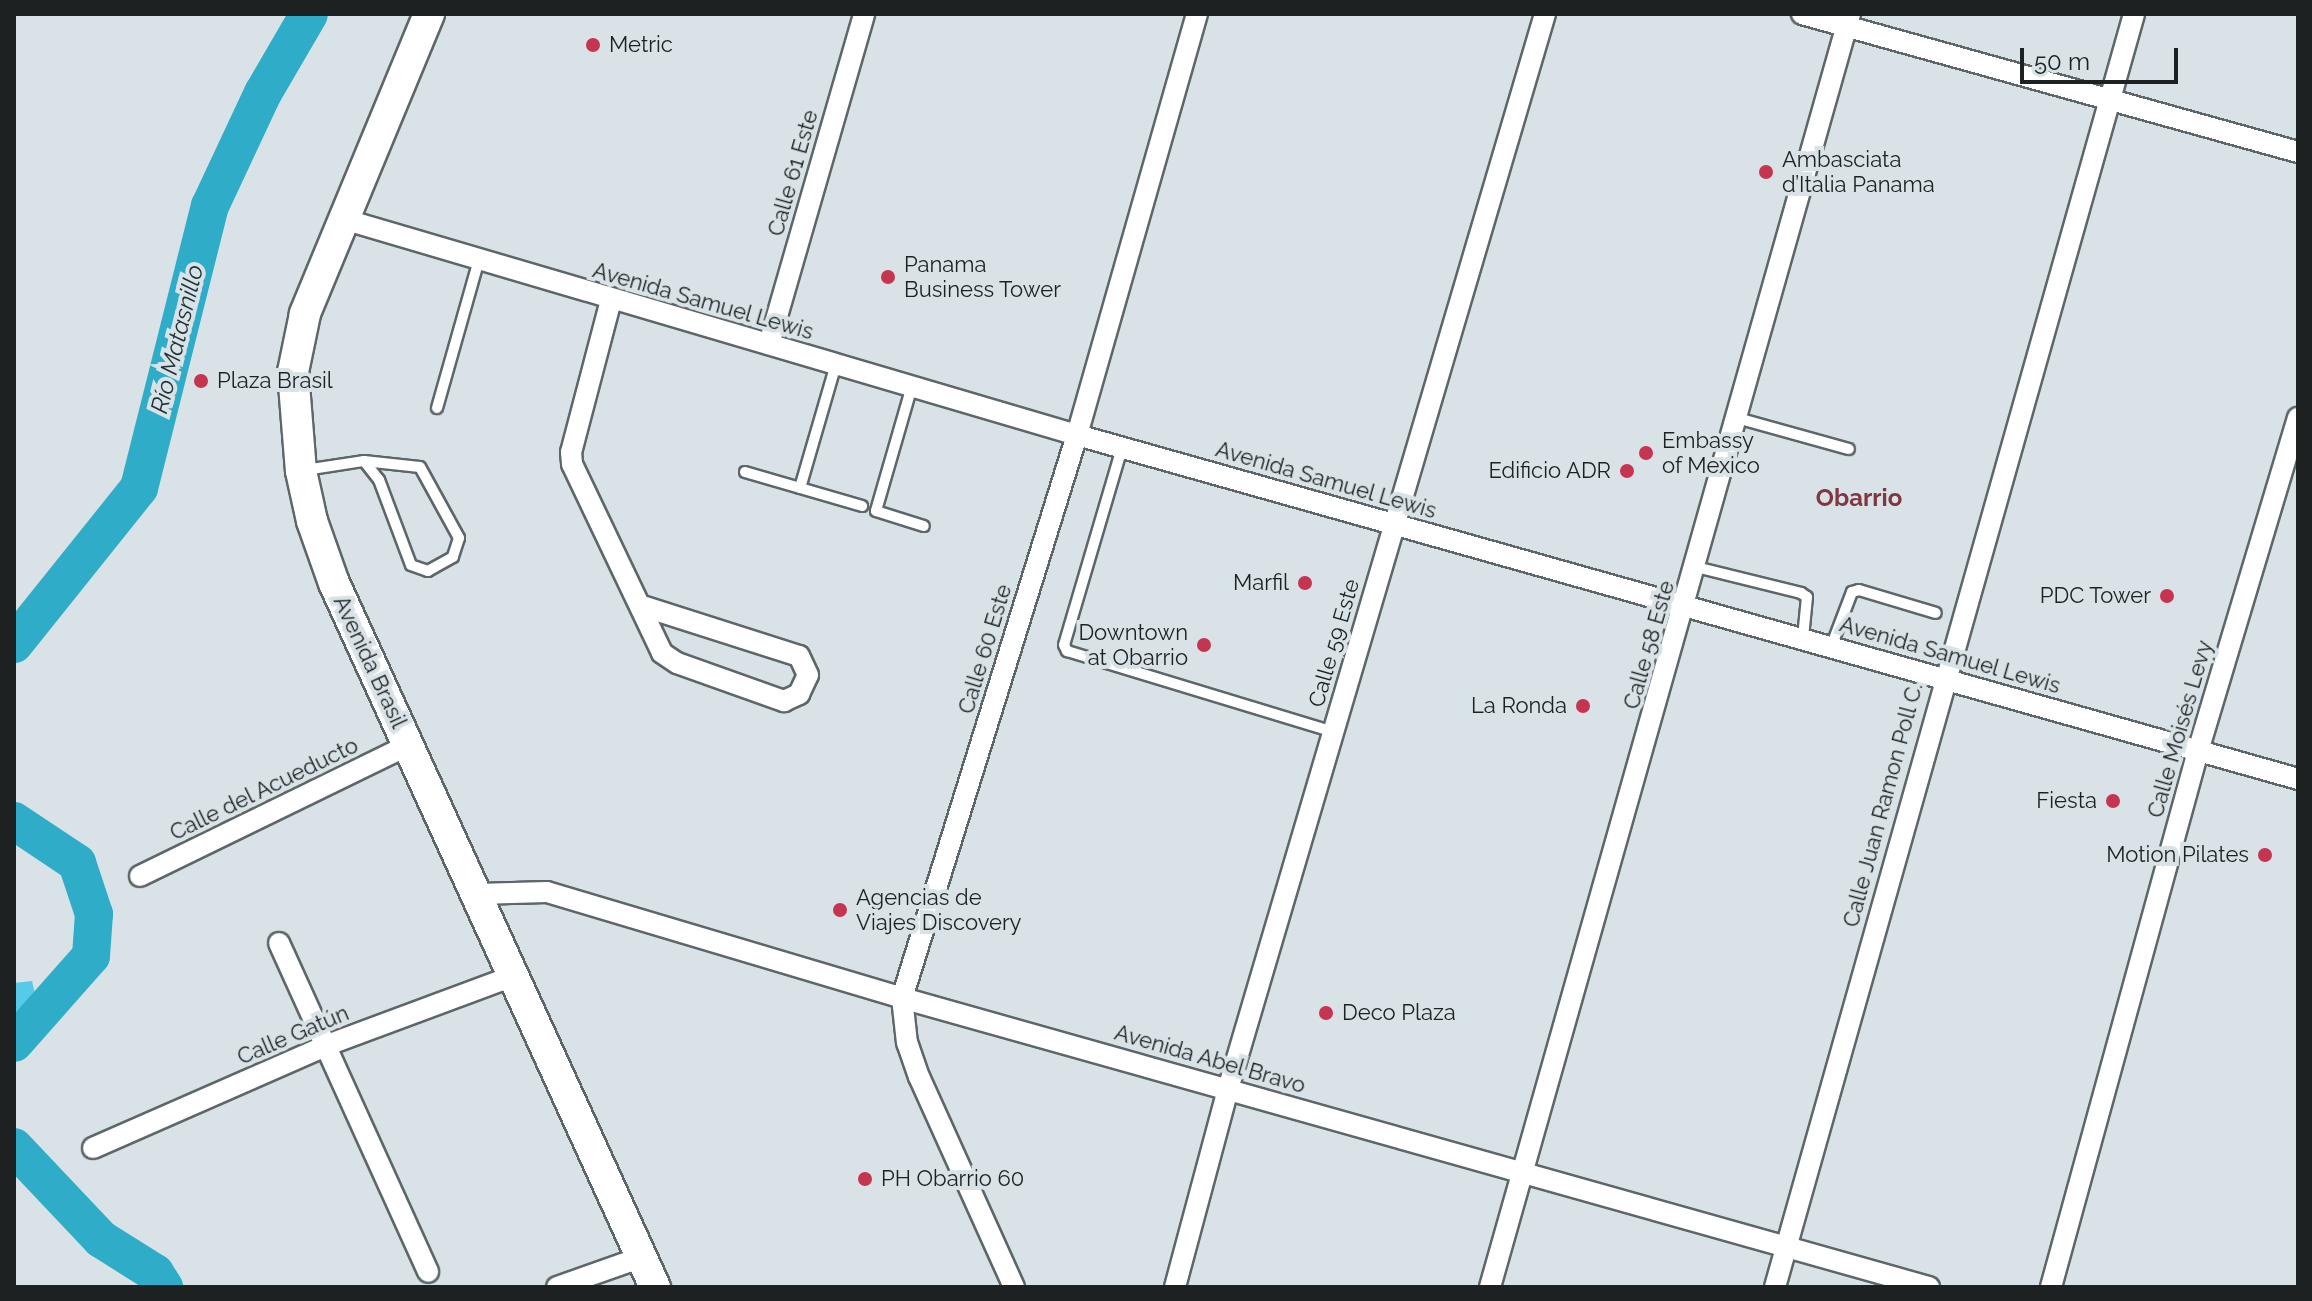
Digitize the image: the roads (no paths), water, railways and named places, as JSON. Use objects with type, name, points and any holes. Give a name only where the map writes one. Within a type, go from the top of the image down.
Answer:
[{"type":"main road","name":"Avenida Brasil","points":[[429,14],[305,314],[293,372],[301,471],[312,521],[334,583],[516,975],[655,1287]]},
{"type":"street","name":"Calle 61 Este","points":[[769,344],[864,14]]},
{"type":"street","name":"Calle 60 Este","points":[[1014,1287],[919,1077],[907,1043],[902,998],[1077,435],[1197,14]]},
{"type":"street","name":"Calle 59 Este","points":[[1175,1287],[1228,1089],[1545,14]]},
{"type":"street","points":[[1802,14],[1848,20],[2110,100],[2298,152]]},
{"type":"street","name":"Calle Juan Ramon Poll C.","points":[[1775,1287],[1943,679],[2134,14]]},
{"type":"street","name":"Calle 58 Este","points":[[1490,1287],[1686,604],[1848,20]]},
{"type":"street","name":"Avenida Samuel Lewis","points":[[343,219],[1122,448],[1686,604],[2298,779]]},
{"type":"street","points":[[611,300],[572,464],[645,607],[662,653],[677,663],[784,701],[799,694],[808,675],[799,656],[645,607]]},
{"type":"street","name":"Calle Moisés Levy","points":[[2051,1287],[2198,751],[2298,418]]},
{"type":"street","name":"Calle del Acueducto","points":[[140,876],[409,745]]},
{"type":"street","name":"Avenida Abel Bravo","points":[[477,894],[547,892],[902,998],[1929,1287]]},
{"type":"street","points":[[279,943],[428,1272]]},
{"type":"street","name":"Calle Gatún","points":[[93,1148],[325,1046],[516,975]]},
{"type":"street","points":[[557,1287],[642,1257]]},
{"type":"lane","points":[[437,408],[479,260]]},
{"type":"lane","points":[[800,488],[836,364]]},
{"type":"lane","points":[[912,386],[876,511],[924,526]]},
{"type":"lane","points":[[1737,418],[1849,449]]},
{"type":"lane","points":[[1122,448],[1064,645],[1067,651],[1334,732]]},
{"type":"lane","points":[[301,471],[364,461],[426,471],[459,538],[453,557],[428,571],[411,565],[379,480],[364,461]]},
{"type":"lane","points":[[745,472],[862,506]]},
{"type":"lane","points":[[1696,567],[1801,593],[1807,597],[1803,638]]},
{"type":"lane","points":[[1831,647],[1852,592],[1859,590],[1936,613]]},
{"type":"waterway","name":"Río Matasnillo","points":[[14,644],[139,488],[210,206],[263,93],[309,14]]},
{"type":"waterway","name":"Río Matasnillo","points":[[14,821],[77,863],[94,914],[91,956],[14,1043]]},
{"type":"waterway","name":"Río Matasnillo","points":[[14,1147],[101,1239],[155,1273],[164,1287]]},
{"type":"place","name":"Metric","points":[[593,45]]},
{"type":"place","name":"Ambasciata d’Italia Panama","points":[[1766,172]]},
{"type":"place","name":"Panama Business Tower","points":[[888,277]]},
{"type":"place","name":"Plaza Brasil","points":[[201,381]]},
{"type":"place","name":"Embassy of Mexico","points":[[1646,453]]},
{"type":"place","name":"Edificio ADR","points":[[1627,471]]},
{"type":"place","name":"Marfil","points":[[1305,583]]},
{"type":"place","name":"PDC Tower","points":[[2167,596]]},
{"type":"place","name":"Downtown at Obarrio","points":[[1204,645]]},
{"type":"place","name":"La Ronda","points":[[1583,706]]},
{"type":"place","name":"Fiesta","points":[[2113,801]]},
{"type":"place","name":"Motion Pilates","points":[[2265,855]]},
{"type":"place","name":"Agencias de Viajes Discovery","points":[[840,910]]},
{"type":"place","name":"Deco Plaza","points":[[1326,1013]]},
{"type":"place","name":"PH Obarrio 60","points":[[865,1179]]},
{"type":"district","name":"Obarrio","points":[[1859,498]]}]
